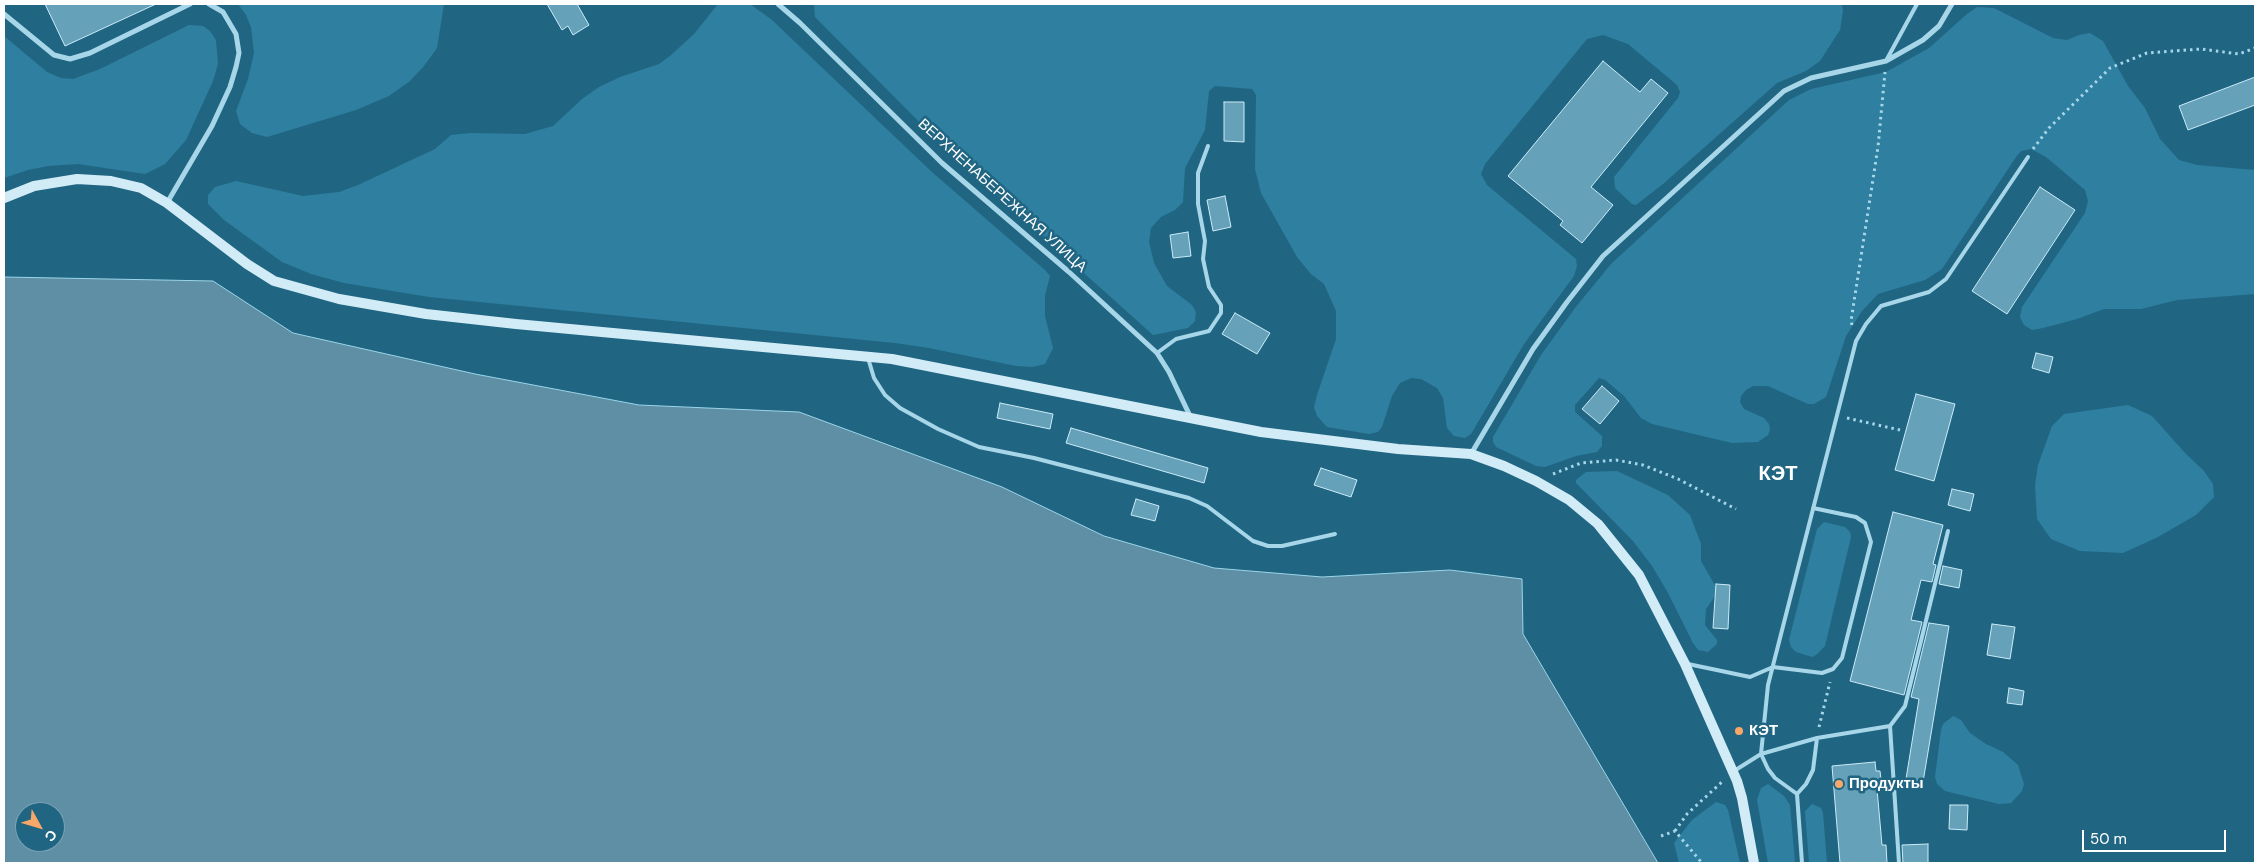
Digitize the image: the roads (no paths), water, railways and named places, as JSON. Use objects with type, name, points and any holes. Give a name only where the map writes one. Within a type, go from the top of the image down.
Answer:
[{"type":"main road","points":[[4,198],[34,186],[77,179],[111,181],[141,188],[167,203],[247,264],[274,281],[339,299],[426,314],[516,324],[867,355],[923,364],[1261,432],[1327,441],[1471,454],[1536,481],[1569,500],[1611,539],[1639,575],[1685,664],[1733,772],[1742,798],[1754,863]]},
{"type":"street","points":[[4,14],[54,55],[70,59],[90,53],[190,4]]},
{"type":"street","points":[[167,203],[212,126],[230,87],[239,53],[236,34],[223,12],[209,4]]},
{"type":"street","name":"ВЕРХНЕНАБЕРЕЖНАЯ УЛИЦА","points":[[778,4],[800,23],[942,163],[1069,272],[1157,353],[1176,384],[1192,419]]},
{"type":"street","points":[[1471,454],[1534,349],[1567,302],[1603,256],[1784,91],[1812,78],[1886,61],[1923,40],[1939,26],[1952,4]]},
{"type":"lane","points":[[1886,61],[1918,4]]},
{"type":"lane","points":[[1157,353],[1176,339],[1209,331],[1221,313],[1221,305],[1209,287],[1203,259],[1205,241],[1198,204],[1198,173],[1208,146]]},
{"type":"lane","points":[[1797,794],[1775,778],[1768,769],[1761,754],[1768,686],[1856,341],[1866,324],[1881,306],[1929,292],[1946,279],[2028,157]]},
{"type":"lane","points":[[867,355],[874,378],[882,390],[900,408],[938,429],[980,448],[1034,458],[1189,498],[1223,517],[1253,541],[1268,546],[1282,546],[1335,534]]},
{"type":"lane","points":[[1685,664],[1750,677],[1772,667],[1822,673],[1833,669],[1842,658],[1871,542],[1865,523],[1856,517],[1813,508]]},
{"type":"lane","points":[[1899,863],[1890,726],[1905,706],[1948,531]]},
{"type":"lane","points":[[1733,772],[1761,754],[1817,738],[1890,726]]},
{"type":"lane","points":[[1802,863],[1797,794],[1806,784],[1814,770],[1817,738]]},
{"type":"place","name":"КЭТ","points":[[1739,731]]},
{"type":"place","name":"Продукты","points":[[1839,784]]},
{"type":"district","name":"КЭТ","points":[[1778,475]]}]
